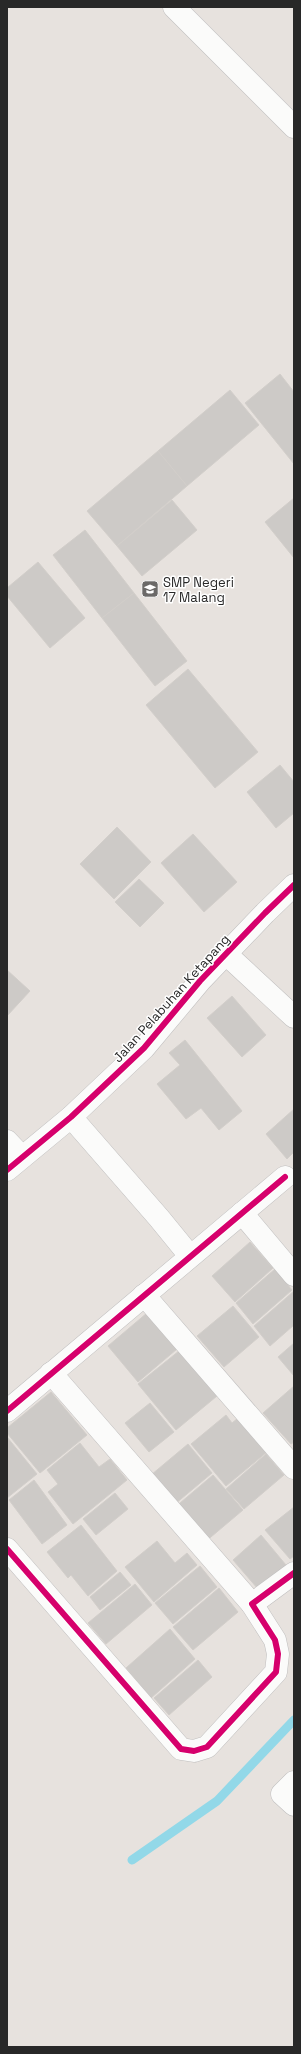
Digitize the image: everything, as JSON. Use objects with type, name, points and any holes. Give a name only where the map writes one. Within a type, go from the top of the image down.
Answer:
[{"type":"street","points":[[174,7],[294,127]]},
{"type":"street","name":"Jalan Pelabuhan Ketapang","points":[[15,1163],[70,1117],[144,1048],[200,981],[294,885]]},
{"type":"street","points":[[226,954],[294,1017]]},
{"type":"street","points":[[70,1117],[159,1218],[190,1256]]},
{"type":"street","points":[[7,1140],[15,1163]]},
{"type":"street","points":[[7,1411],[285,1177]]},
{"type":"street","points":[[242,1213],[294,1275]]},
{"type":"street","points":[[144,1296],[294,1468]]},
{"type":"street","points":[[7,1549],[181,1749],[194,1752],[207,1747],[276,1672],[278,1654],[275,1640],[252,1604],[51,1373]]},
{"type":"street","points":[[252,1604],[294,1572]]},
{"type":"street","points":[[294,1782],[282,1794],[294,1805]]},
{"type":"building","points":[[280,374],[294,392],[294,464],[245,403]]},
{"type":"building","points":[[230,390],[259,425],[187,486],[158,451]]},
{"type":"building","points":[[158,451],[187,486],[117,546],[87,511]]},
{"type":"building","points":[[294,498],[294,558],[265,522]]},
{"type":"building","points":[[172,500],[197,530],[142,576],[117,546]]},
{"type":"building","points":[[85,530],[134,593],[102,618],[53,555]]},
{"type":"building","points":[[38,562],[85,618],[50,648],[7,596],[7,588]]},
{"type":"building","points":[[134,593],[187,661],[155,686],[102,618]]},
{"type":"building","points":[[188,669],[258,752],[215,788],[146,705]]},
{"type":"building","points":[[280,765],[294,782],[294,813],[276,828],[247,792]]},
{"type":"building","points":[[117,827],[151,862],[114,899],[80,864]]},
{"type":"building","points":[[193,834],[237,882],[204,912],[161,863]]},
{"type":"building","points":[[139,879],[164,903],[140,927],[115,902]]},
{"type":"building","points":[[7,970],[30,991],[7,1016]]},
{"type":"building","points":[[232,996],[266,1035],[242,1057],[207,1018]]},
{"type":"building","points":[[185,1040],[242,1111],[219,1130],[201,1108],[186,1119],[157,1084],[180,1065],[169,1053]]},
{"type":"building","points":[[294,1109],[294,1152],[287,1159],[266,1134]]},
{"type":"building","points":[[250,1242],[273,1268],[235,1302],[212,1276]]},
{"type":"building","points":[[275,1269],[292,1290],[253,1324],[236,1303]]},
{"type":"building","points":[[294,1291],[294,1325],[270,1346],[254,1326]]},
{"type":"building","points":[[233,1306],[259,1337],[224,1367],[197,1336]]},
{"type":"building","points":[[147,1313],[177,1349],[138,1382],[108,1346]]},
{"type":"building","points":[[294,1343],[294,1376],[278,1357]]},
{"type":"building","points":[[179,1351],[217,1396],[176,1430],[138,1384]]},
{"type":"building","points":[[294,1386],[294,1442],[291,1444],[263,1413]]},
{"type":"building","points":[[51,1392],[87,1435],[40,1473],[7,1433],[7,1428]]},
{"type":"building","points":[[150,1403],[174,1432],[149,1452],[125,1423]]},
{"type":"building","points":[[226,1415],[232,1423],[238,1418],[267,1452],[226,1486],[191,1444]]},
{"type":"building","points":[[7,1437],[37,1474],[7,1498]]},
{"type":"building","points":[[80,1443],[99,1467],[110,1459],[127,1480],[73,1524],[48,1492],[58,1484],[47,1470]]},
{"type":"building","points":[[188,1444],[212,1473],[175,1504],[151,1475]]},
{"type":"building","points":[[266,1454],[284,1475],[244,1509],[226,1489]]},
{"type":"building","points":[[213,1475],[243,1510],[205,1542],[173,1509]]},
{"type":"building","points":[[34,1480],[67,1525],[42,1544],[9,1500]]},
{"type":"building","points":[[115,1493],[128,1509],[96,1535],[83,1519]]},
{"type":"building","points":[[294,1507],[294,1556],[290,1559],[265,1530]]},
{"type":"building","points":[[81,1525],[117,1571],[88,1596],[71,1575],[68,1578],[47,1552]]},
{"type":"building","points":[[261,1535],[286,1565],[258,1589],[233,1560]]},
{"type":"building","points":[[157,1541],[175,1563],[187,1553],[197,1565],[154,1602],[125,1567]]},
{"type":"building","points":[[200,1566],[217,1587],[173,1624],[155,1603]]},
{"type":"building","points":[[120,1572],[131,1585],[100,1610],[90,1597]]},
{"type":"building","points":[[135,1584],[152,1605],[106,1644],[88,1623]]},
{"type":"building","points":[[219,1588],[238,1612],[193,1650],[173,1627]]},
{"type":"building","points":[[170,1629],[195,1659],[151,1698],[126,1668]]},
{"type":"building","points":[[198,1660],[212,1677],[169,1715],[154,1698]]},
{"type":"waterway","points":[[132,1860],[217,1801],[294,1720]]},
{"type":"cycle path","points":[[7,1170],[71,1117],[144,1048],[200,981],[294,885]]},
{"type":"cycle path","points":[[7,1411],[285,1177]]},
{"type":"cycle path","points":[[7,1549],[181,1749],[194,1751],[207,1747],[276,1672],[278,1654],[275,1640],[252,1604],[294,1573]]},
{"type":"place","name":"SMP Negeri 17 Malang","points":[[150,589]]}]
